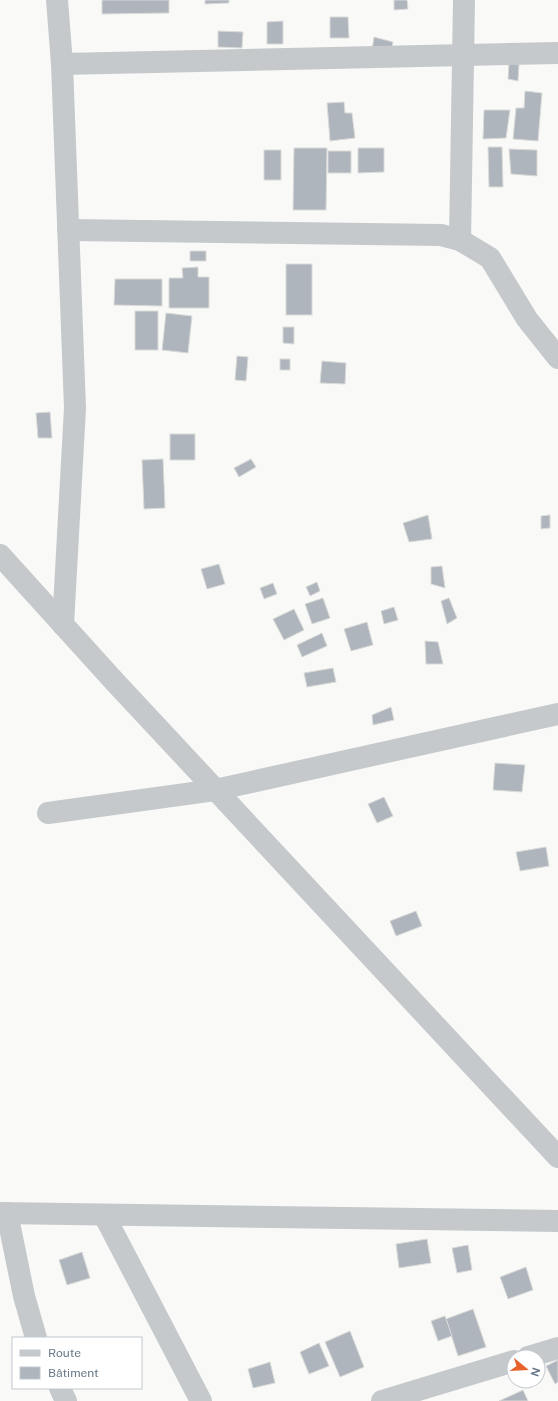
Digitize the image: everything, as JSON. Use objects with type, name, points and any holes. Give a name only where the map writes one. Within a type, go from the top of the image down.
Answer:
[{"type":"street","points":[[57,0],[62,64],[75,408],[64,625]]},
{"type":"street","points":[[460,240],[464,0]]},
{"type":"street","points":[[62,64],[558,53]]},
{"type":"street","points":[[68,230],[440,235],[460,240],[490,258],[527,319],[558,358]]},
{"type":"street","points":[[0,555],[215,790],[558,1157]]},
{"type":"street","points":[[48,813],[215,790],[558,714]]},
{"type":"street","points":[[36,1337],[4,1213],[558,1221]]},
{"type":"street","points":[[104,1215],[201,1401]]},
{"type":"street","points":[[546,1352],[558,1348]]},
{"type":"street","points":[[382,1401],[506,1363]]},
{"type":"street","points":[[60,1389],[66,1401]]},
{"type":"building","points":[[102,0],[169,0],[169,13],[102,14]]},
{"type":"building","points":[[205,0],[229,0],[229,3],[205,4]]},
{"type":"building","points":[[394,0],[407,0],[408,9],[394,10]]},
{"type":"building","points":[[330,17],[348,17],[349,38],[330,38]]},
{"type":"building","points":[[283,21],[283,44],[267,44],[267,22]]},
{"type":"building","points":[[218,31],[243,32],[242,48],[218,47]]},
{"type":"building","points":[[374,37],[393,42],[391,53],[372,50]]},
{"type":"building","points":[[509,63],[519,64],[518,81],[508,79]]},
{"type":"building","points":[[525,91],[542,93],[538,141],[513,139],[516,108],[524,108]]},
{"type":"building","points":[[344,102],[345,113],[352,113],[355,138],[330,141],[327,103]]},
{"type":"building","points":[[484,110],[510,110],[506,138],[483,139]]},
{"type":"building","points":[[488,147],[502,147],[503,187],[489,187]]},
{"type":"building","points":[[294,148],[327,148],[326,210],[293,210]]},
{"type":"building","points":[[358,148],[384,148],[384,172],[358,173]]},
{"type":"building","points":[[509,149],[537,150],[537,176],[511,174]]},
{"type":"building","points":[[264,150],[281,150],[281,180],[264,180]]},
{"type":"building","points":[[328,151],[351,151],[351,173],[328,173]]},
{"type":"building","points":[[190,251],[206,251],[206,261],[190,261]]},
{"type":"building","points":[[286,264],[312,264],[312,315],[286,315]]},
{"type":"building","points":[[198,267],[198,277],[209,277],[209,308],[169,308],[169,278],[183,278],[182,268]]},
{"type":"building","points":[[115,279],[162,279],[162,306],[114,305]]},
{"type":"building","points":[[135,311],[158,311],[158,350],[135,350]]},
{"type":"building","points":[[166,313],[192,316],[188,353],[162,350]]},
{"type":"building","points":[[283,327],[294,327],[294,344],[283,343]]},
{"type":"building","points":[[237,356],[248,357],[246,381],[235,380]]},
{"type":"building","points":[[280,359],[290,359],[290,370],[280,370]]},
{"type":"building","points":[[322,361],[346,363],[345,384],[320,383]]},
{"type":"building","points":[[50,412],[52,438],[38,438],[36,413]]},
{"type":"building","points":[[170,434],[195,434],[195,460],[170,460]]},
{"type":"building","points":[[163,459],[165,508],[144,509],[142,460]]},
{"type":"building","points":[[251,459],[256,467],[239,477],[234,468]]},
{"type":"building","points":[[428,515],[432,539],[409,542],[403,523]]},
{"type":"building","points":[[550,515],[550,528],[541,529],[541,516]]},
{"type":"building","points":[[219,564],[225,584],[207,589],[201,569]]},
{"type":"building","points":[[442,566],[445,588],[431,584],[431,567]]},
{"type":"building","points":[[317,582],[320,591],[310,596],[306,587]]},
{"type":"building","points":[[273,583],[277,594],[264,599],[260,588]]},
{"type":"building","points":[[323,598],[330,618],[312,624],[305,604]]},
{"type":"building","points":[[449,598],[457,618],[447,624],[441,601]]},
{"type":"building","points":[[394,607],[398,620],[384,624],[381,611]]},
{"type":"building","points":[[294,609],[304,630],[284,640],[273,619]]},
{"type":"building","points":[[367,622],[373,645],[351,651],[344,629]]},
{"type":"building","points":[[322,633],[327,646],[302,657],[297,645]]},
{"type":"building","points":[[425,641],[438,642],[443,664],[426,664]]},
{"type":"building","points":[[333,668],[336,682],[307,687],[304,673]]},
{"type":"building","points":[[391,707],[394,720],[373,725],[372,715]]},
{"type":"building","points":[[495,763],[525,765],[522,792],[493,790]]},
{"type":"building","points":[[384,797],[393,816],[377,823],[368,804]]},
{"type":"building","points":[[546,847],[549,866],[520,871],[516,852]]},
{"type":"building","points":[[416,911],[422,926],[396,936],[390,921]]},
{"type":"building","points":[[427,1239],[431,1263],[399,1268],[396,1244]]},
{"type":"building","points":[[468,1245],[472,1270],[457,1273],[452,1248]]},
{"type":"building","points":[[82,1252],[90,1278],[67,1285],[59,1260]]},
{"type":"building","points":[[526,1267],[533,1290],[508,1299],[500,1277]]},
{"type":"building","points":[[473,1309],[486,1347],[458,1356],[446,1319]]},
{"type":"building","points":[[445,1316],[452,1336],[438,1341],[431,1321]]},
{"type":"building","points":[[350,1331],[364,1367],[340,1377],[325,1342]]},
{"type":"building","points":[[319,1343],[329,1366],[309,1374],[300,1352]]},
{"type":"building","points":[[558,1360],[558,1382],[555,1384],[546,1366]]},
{"type":"building","points":[[270,1362],[275,1383],[253,1388],[248,1369]]},
{"type":"building","points":[[523,1390],[528,1401],[499,1401]]}]
